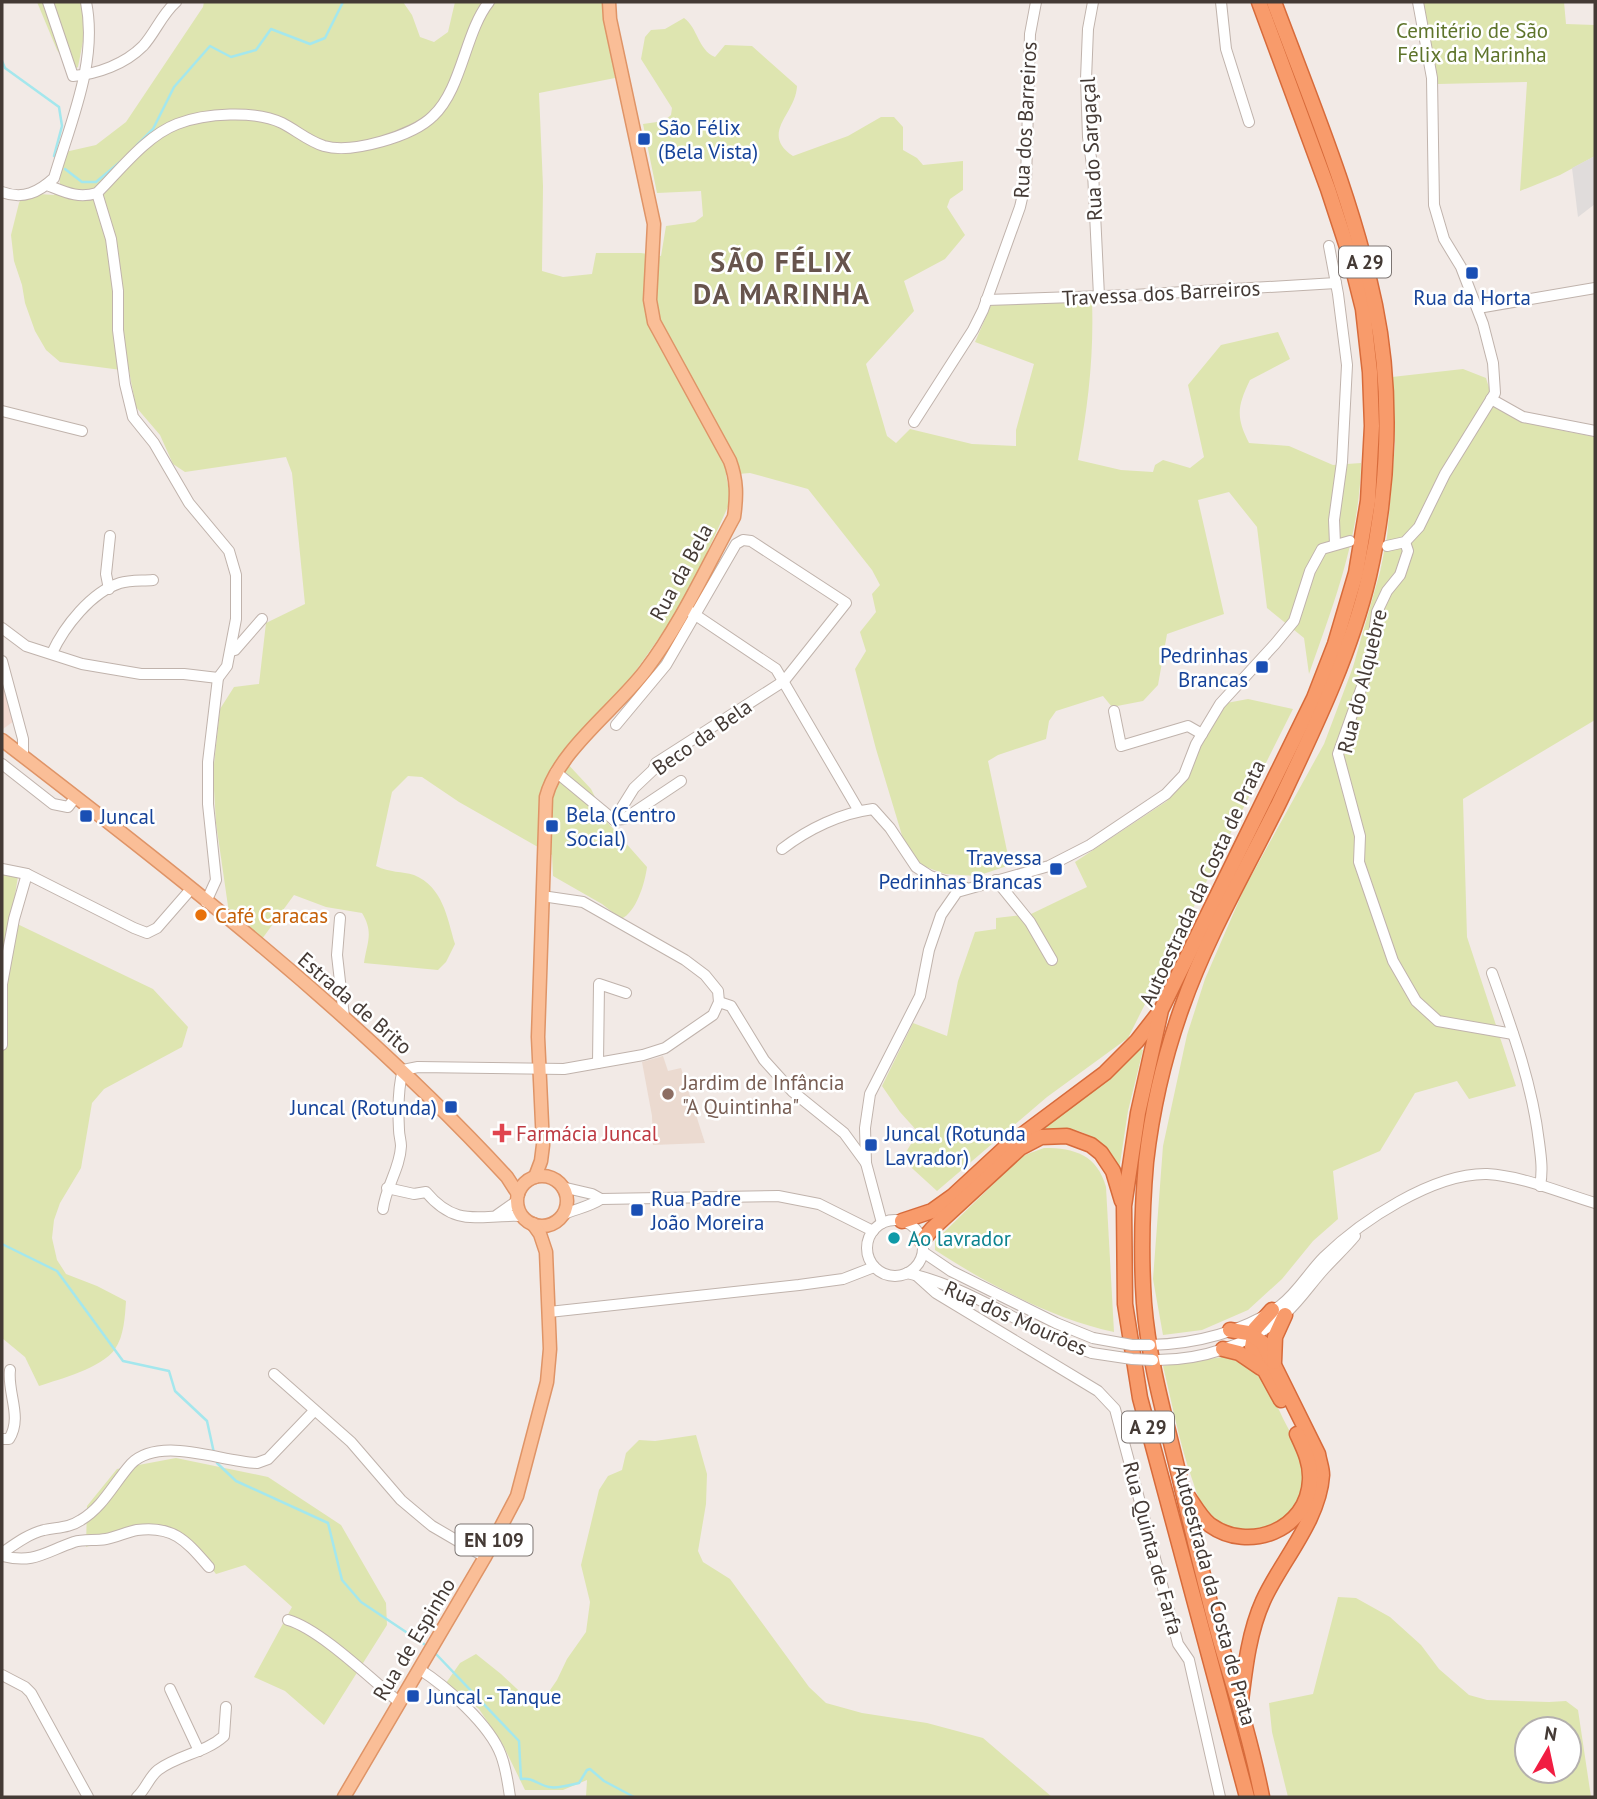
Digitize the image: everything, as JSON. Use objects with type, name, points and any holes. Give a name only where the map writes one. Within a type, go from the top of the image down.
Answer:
[{"type":"highway","name":"Autoestrada da Costa de Prata","points":[[1247,1797],[1140,1398],[1125,1304],[1124,1206],[1138,1112],[1161,1010],[1314,698],[1335,644],[1356,573],[1368,501],[1372,426],[1370,372],[1363,309],[1349,253],[1328,189],[1259,2]]},
{"type":"highway","name":"Autoestrada da Costa de Prata","points":[[1262,1797],[1241,1706],[1199,1563],[1160,1396],[1144,1303],[1146,1166],[1153,1113],[1166,1057],[1182,1005],[1209,943],[1327,702],[1348,646],[1368,577],[1382,502],[1386,428],[1376,309],[1342,184],[1273,2]]},
{"type":"highway","points":[[902,1221],[932,1211],[953,1196],[1006,1147],[1105,1073],[1137,1041],[1161,1010]]},
{"type":"highway","points":[[923,1247],[932,1229],[1020,1148],[1041,1137],[1067,1136],[1079,1139],[1101,1153],[1113,1171],[1124,1206]]},
{"type":"highway","points":[[1269,1369],[1278,1312]]},
{"type":"highway","points":[[1254,1336],[1259,1324],[1278,1312]]},
{"type":"highway","points":[[1183,1489],[1208,1524],[1227,1535],[1249,1538],[1268,1536],[1284,1527],[1296,1516],[1306,1499],[1310,1464],[1269,1369],[1263,1343],[1254,1336],[1230,1330]]},
{"type":"highway","points":[[1223,1349],[1249,1358],[1269,1369],[1318,1454],[1322,1473],[1318,1497],[1308,1520],[1262,1602],[1251,1638],[1241,1706]]},
{"type":"main road","name":"Rua da Bela","points":[[531,1179],[541,1161],[542,1146],[538,1037],[545,797],[549,783],[645,671],[690,612],[734,516],[736,480],[730,461],[654,321],[650,300],[654,224],[610,19],[609,2]]},
{"type":"main road","name":"Estrada de Brito","points":[[2,740],[191,889],[344,1017],[403,1070],[507,1177],[517,1197]]},
{"type":"main road","name":"Rua da Bela","points":[[542,1146],[559,1184]]},
{"type":"main road","points":[[507,1177],[549,1177],[559,1184]]},
{"type":"main road","points":[[531,1179],[517,1197],[521,1216],[533,1224],[549,1225],[559,1218]]},
{"type":"main road","name":"EN 109","points":[[559,1184],[567,1201],[559,1218]]},
{"type":"main road","name":"Rua de Espinho","points":[[546,1252],[559,1218]]},
{"type":"main road","name":"Rua de Espinho","points":[[344,1797],[485,1557],[517,1496],[547,1382],[550,1349],[546,1252],[540,1234],[533,1224]]},
{"type":"street","points":[[48,2],[73,76],[100,72],[143,46],[176,2]]},
{"type":"street","points":[[2,192],[28,195],[54,178],[85,75],[91,26],[86,2]]},
{"type":"street","points":[[47,185],[70,195],[85,196],[97,193],[151,139],[177,124],[197,118],[242,114],[264,117],[281,122],[323,146],[338,149],[401,134],[424,124],[444,104],[489,2]]},
{"type":"street","name":"Rua dos Barreiros","points":[[914,422],[973,330],[1020,207],[1026,181],[1030,34],[1036,2]]},
{"type":"street","name":"Rua do Sargaçal","points":[[1093,2],[1088,29],[1086,79],[1099,296]]},
{"type":"street","points":[[1221,2],[1226,48],[1249,122]]},
{"type":"street","points":[[1387,547],[1405,542],[1419,527],[1444,474],[1495,393],[1493,363],[1478,308],[1461,267],[1444,239],[1434,205],[1432,78],[1418,2]]},
{"type":"street","points":[[97,193],[111,239],[118,292],[118,330],[125,384],[133,417],[154,443],[189,503],[229,551],[236,575],[236,619],[227,666],[218,678],[208,762],[208,804],[216,880],[206,902]]},
{"type":"street","points":[[1329,246],[1347,365],[1342,462],[1334,520],[1335,544]]},
{"type":"street","name":"Travessa dos Barreiros","points":[[986,300],[1336,284]]},
{"type":"street","points":[[1478,308],[1595,288]]},
{"type":"street","points":[[1491,399],[1522,417],[1595,431]]},
{"type":"street","points":[[2,411],[82,431]]},
{"type":"street","points":[[109,589],[106,574],[110,536]]},
{"type":"street","name":"Rua da Bela","points":[[616,725],[666,665],[690,612],[736,544],[743,540]]},
{"type":"street","name":"Beco da Bela","points":[[614,820],[634,788],[653,770],[656,763],[784,681],[846,603],[751,541],[743,540]]},
{"type":"street","points":[[877,1227],[866,1163],[870,1094],[920,996],[929,950],[941,915],[957,892],[1049,866],[1090,845],[1166,794],[1184,775],[1202,734],[1220,704],[1294,621],[1310,571],[1322,549],[1350,541]]},
{"type":"street","name":"Rua do Alquebre","points":[[1405,542],[1408,551],[1400,575],[1387,591],[1377,611],[1370,664],[1338,754],[1360,836],[1359,862],[1393,961],[1416,1001],[1438,1021],[1513,1034]]},
{"type":"street","points":[[52,653],[76,613],[109,589],[120,583],[153,580]]},
{"type":"street","points":[[690,612],[776,669],[859,811]]},
{"type":"street","points":[[231,651],[235,650],[262,619]]},
{"type":"street","points":[[2,628],[26,646],[82,664],[141,674],[184,674],[218,678]]},
{"type":"street","points":[[2,661],[23,738],[23,756]]},
{"type":"street","points":[[1114,711],[1121,746],[1188,726],[1202,734]]},
{"type":"street","points":[[2,764],[53,804],[68,807],[75,798]]},
{"type":"street","points":[[556,772],[614,820],[624,819],[681,780]]},
{"type":"street","points":[[782,849],[802,833],[859,811],[873,809],[890,828],[916,867],[930,876],[967,889]]},
{"type":"street","points":[[2,869],[27,874],[147,933],[157,928],[191,889]]},
{"type":"street","points":[[2,1045],[2,984],[14,919],[27,874]]},
{"type":"street","points":[[996,880],[1030,922],[1052,960]]},
{"type":"street","points":[[383,1209],[387,1188],[399,1162],[400,1080],[403,1070],[418,1067],[540,1070],[598,1063],[665,1048],[713,1015],[719,1002],[718,992],[705,975],[685,960],[583,902],[542,896]]},
{"type":"street","points":[[340,918],[337,956],[344,1017]]},
{"type":"street","points":[[1492,973],[1522,1057],[1537,1128],[1542,1173],[1540,1186]]},
{"type":"street","points":[[598,1063],[599,984],[626,993]]},
{"type":"street","points":[[719,1002],[731,1006],[764,1060],[792,1091],[844,1133],[866,1163]]},
{"type":"street","points":[[844,1133],[855,1133],[866,1128]]},
{"type":"street","name":"Rua dos Mourões","points":[[923,1247],[951,1271],[1056,1323],[1093,1338],[1132,1345],[1198,1342],[1278,1312],[1367,1223],[1438,1183],[1458,1177],[1487,1174],[1540,1186],[1595,1203]]},
{"type":"street","points":[[559,1184],[601,1199],[778,1196],[819,1204],[877,1227]]},
{"type":"street","points":[[387,1188],[414,1194],[426,1192],[448,1212],[465,1218],[521,1216]]},
{"type":"street","points":[[495,1216],[505,1211],[517,1197]]},
{"type":"street","points":[[559,1218],[576,1208],[593,1205],[601,1199]]},
{"type":"street","points":[[895,1220],[902,1221],[913,1226],[923,1247],[918,1265],[912,1274],[892,1276],[874,1267],[869,1259],[868,1239],[877,1227],[895,1220]]},
{"type":"street","points":[[549,1312],[843,1279],[874,1267]]},
{"type":"street","name":"Rua dos Mourões","points":[[912,1274],[943,1284],[1051,1338],[1092,1353],[1173,1360],[1201,1356],[1254,1336]]},
{"type":"street","name":"Rua Quinta de Farfa","points":[[912,1274],[936,1293],[1098,1391],[1115,1409],[1178,1644],[1189,1660],[1220,1797]]},
{"type":"street","points":[[2,1439],[9,1439],[15,1427],[15,1403],[8,1382],[10,1370]]},
{"type":"street","points":[[274,1374],[351,1442],[401,1500],[432,1526],[485,1557]]},
{"type":"street","points":[[2,1555],[25,1537],[43,1530],[67,1527],[83,1519],[107,1497],[132,1464],[144,1454],[164,1450],[257,1463],[268,1459],[314,1411]]},
{"type":"street","points":[[2,1555],[18,1560],[35,1559],[76,1541],[158,1530],[174,1533],[186,1541],[209,1567]]},
{"type":"street","points":[[288,1620],[300,1623],[400,1702]]},
{"type":"street","points":[[419,1669],[433,1678],[491,1737],[501,1754],[510,1797]]},
{"type":"street","points":[[2,1675],[31,1693],[88,1797]]},
{"type":"street","points":[[170,1689],[199,1751]]},
{"type":"street","points":[[137,1797],[146,1789],[151,1777],[159,1769],[215,1744],[224,1735],[226,1707]]},
{"type":"shaded area","points":[[1595,156],[1595,204],[1578,217],[1572,168]]},
{"type":"shaded area","points":[[2,672],[14,721],[3,729],[2,728]]},
{"type":"shaded area","name":"Jardim de Infância \"A Quintinha\"","points":[[663,1056],[668,1071],[681,1068],[705,1143],[653,1145],[652,1116],[642,1062]]},
{"type":"green space","points":[[37,2],[82,2],[85,31],[78,67],[72,71],[57,50]]},
{"type":"green space","points":[[204,2],[403,2],[412,15],[420,37],[434,42],[448,32],[455,2],[605,2],[615,78],[539,93],[543,186],[542,271],[563,277],[592,274],[596,253],[661,256],[666,226],[695,222],[703,216],[701,191],[657,193],[643,124],[664,121],[671,115],[672,108],[641,59],[645,37],[651,30],[665,29],[684,18],[705,49],[715,57],[725,45],[752,46],[797,86],[779,131],[783,148],[793,156],[848,136],[881,117],[894,117],[903,127],[903,150],[923,165],[963,161],[963,190],[950,199],[947,207],[965,235],[945,259],[904,281],[914,311],[866,364],[887,436],[896,443],[910,429],[972,444],[1016,446],[1016,430],[1034,364],[975,342],[992,303],[1092,301],[1090,381],[1078,460],[1121,470],[1153,472],[1155,465],[1163,460],[1190,468],[1204,457],[1188,385],[1221,345],[1278,332],[1290,359],[1250,380],[1240,412],[1249,443],[1289,446],[1333,465],[1361,463],[1356,517],[1344,570],[1309,674],[1304,638],[1267,608],[1257,527],[1229,492],[1198,500],[1224,614],[1167,634],[1158,685],[1143,701],[1112,707],[1103,696],[1056,711],[1049,721],[1046,739],[988,761],[1010,865],[977,876],[945,874],[915,863],[904,842],[855,669],[866,651],[860,632],[876,612],[872,594],[880,585],[872,570],[808,489],[750,473],[726,475],[731,500],[685,601],[616,699],[567,745],[564,760],[591,789],[608,823],[647,867],[639,897],[626,916],[621,919],[602,904],[553,876],[552,855],[459,802],[422,777],[408,776],[392,792],[376,866],[414,875],[424,880],[438,895],[455,944],[446,962],[438,970],[364,963],[369,932],[362,913],[326,907],[294,895],[262,939],[229,913],[216,823],[213,773],[220,709],[234,687],[259,684],[266,623],[305,604],[292,473],[286,457],[185,472],[173,464],[160,435],[136,407],[129,371],[60,362],[46,350],[35,331],[25,303],[14,261],[11,235],[24,193],[54,195],[60,187],[59,163],[65,152],[96,145],[126,122]]},
{"type":"green space","name":"Cemitério de São Félix da Marinha","points":[[1420,2],[1564,2],[1566,24],[1595,25],[1595,156],[1560,175],[1520,191],[1527,82],[1438,84]]},
{"type":"green space","points":[[1463,369],[1486,378],[1494,398],[1509,415],[1537,425],[1595,437],[1595,720],[1463,799],[1467,937],[1516,1086],[1469,1099],[1457,1081],[1415,1093],[1380,1151],[1333,1171],[1338,1219],[1313,1241],[1282,1279],[1248,1310],[1202,1330],[1163,1335],[1153,1279],[1163,1146],[1187,1035],[1205,979],[1244,889],[1324,744],[1353,667],[1387,537],[1395,444],[1392,377]]},
{"type":"green space","points":[[1248,699],[1293,709],[1128,1038],[1047,1097],[937,1191],[902,1159],[918,1132],[882,1086],[913,1023],[947,1036],[958,981],[975,932],[996,929],[996,918],[1031,914],[1087,887],[1075,862],[1167,801],[1181,771],[1221,704]]},
{"type":"green space","points":[[2,873],[18,876],[11,921],[153,989],[188,1027],[182,1047],[104,1089],[92,1103],[81,1168],[60,1203],[52,1238],[57,1260],[66,1274],[126,1301],[124,1326],[115,1349],[101,1362],[39,1386],[25,1357],[2,1338]]},
{"type":"green space","points":[[1137,1047],[1143,1050],[1128,1111],[1119,1170],[1100,1145],[1079,1131],[1053,1129],[1023,1138]]},
{"type":"green space","points":[[1044,1148],[1075,1152],[1091,1161],[1102,1176],[1106,1187],[1114,1332],[1068,1318],[1021,1299],[935,1250],[935,1241],[1022,1156]]},
{"type":"green space","points":[[1222,1357],[1244,1365],[1259,1376],[1296,1445],[1303,1466],[1303,1487],[1296,1504],[1283,1518],[1268,1527],[1250,1531],[1233,1529],[1216,1520],[1200,1501],[1183,1451],[1163,1366]]},
{"type":"green space","points":[[696,1435],[707,1474],[706,1504],[698,1551],[703,1562],[730,1579],[809,1687],[826,1703],[862,1713],[927,1723],[983,1738],[1052,1797],[586,1797],[587,1780],[563,1790],[525,1790],[503,1745],[479,1709],[446,1683],[460,1663],[476,1654],[532,1703],[544,1699],[586,1632],[590,1602],[581,1565],[599,1490],[608,1476],[622,1470],[626,1453],[639,1440],[655,1441]]},
{"type":"green space","points":[[176,1458],[268,1477],[341,1525],[386,1603],[387,1625],[324,1725],[285,1691],[254,1677],[292,1607],[245,1565],[216,1574],[187,1540],[165,1532],[138,1533],[86,1547],[87,1506],[117,1469]]},
{"type":"green space","points":[[1338,1597],[1356,1598],[1390,1617],[1421,1645],[1439,1669],[1469,1695],[1487,1700],[1566,1701],[1578,1710],[1579,1715],[1513,1715],[1513,1785],[1583,1785],[1583,1743],[1591,1797],[1288,1797],[1272,1732],[1269,1703],[1313,1694]]},
{"type":"waterway","points":[[137,145],[153,129],[174,87],[210,46],[231,57],[256,50],[271,29],[310,44],[325,38],[343,2]]},
{"type":"waterway","points":[[2,61],[5,68],[59,107],[62,126],[54,156]]},
{"type":"waterway","points":[[65,169],[82,182],[96,182],[120,162]]},
{"type":"waterway","points":[[2,1244],[57,1271],[123,1361],[169,1371],[175,1391],[207,1421],[214,1453]]},
{"type":"waterway","points":[[217,1463],[236,1481],[328,1523],[342,1580],[361,1602],[424,1644]]},
{"type":"waterway","points":[[436,1654],[519,1741],[521,1779],[529,1779],[549,1787],[560,1787],[579,1783],[590,1769],[604,1781],[634,1797]]},
{"type":"place","name":"São Félix (Bela Vista)","points":[[644,139]]},
{"type":"place","name":"Rua da Horta","points":[[1472,273]]},
{"type":"place","name":"Pedrinhas Brancas","points":[[1262,667]]},
{"type":"place","name":"Juncal","points":[[86,816]]},
{"type":"place","name":"Bela (Centro Social)","points":[[552,826]]},
{"type":"place","name":"Travessa Pedrinhas Brancas","points":[[1056,869]]},
{"type":"place","name":"Café Caracas","points":[[201,915]]},
{"type":"place","name":"Jardim de Infância \"A Quintinha\"","points":[[668,1094]]},
{"type":"place","name":"Juncal (Rotunda)","points":[[451,1107]]},
{"type":"place","name":"Farmácia Juncal","points":[[502,1133]]},
{"type":"place","name":"Juncal (Rotunda Lavrador)","points":[[871,1145]]},
{"type":"place","name":"Rua Padre João Moreira","points":[[637,1210]]},
{"type":"place","name":"Ao lavrador","points":[[894,1238]]},
{"type":"place","name":"Juncal - Tanque","points":[[413,1696]]},
{"type":"district","name":"SÃO FÉLIX DA MARINHA","points":[[782,277]]}]
